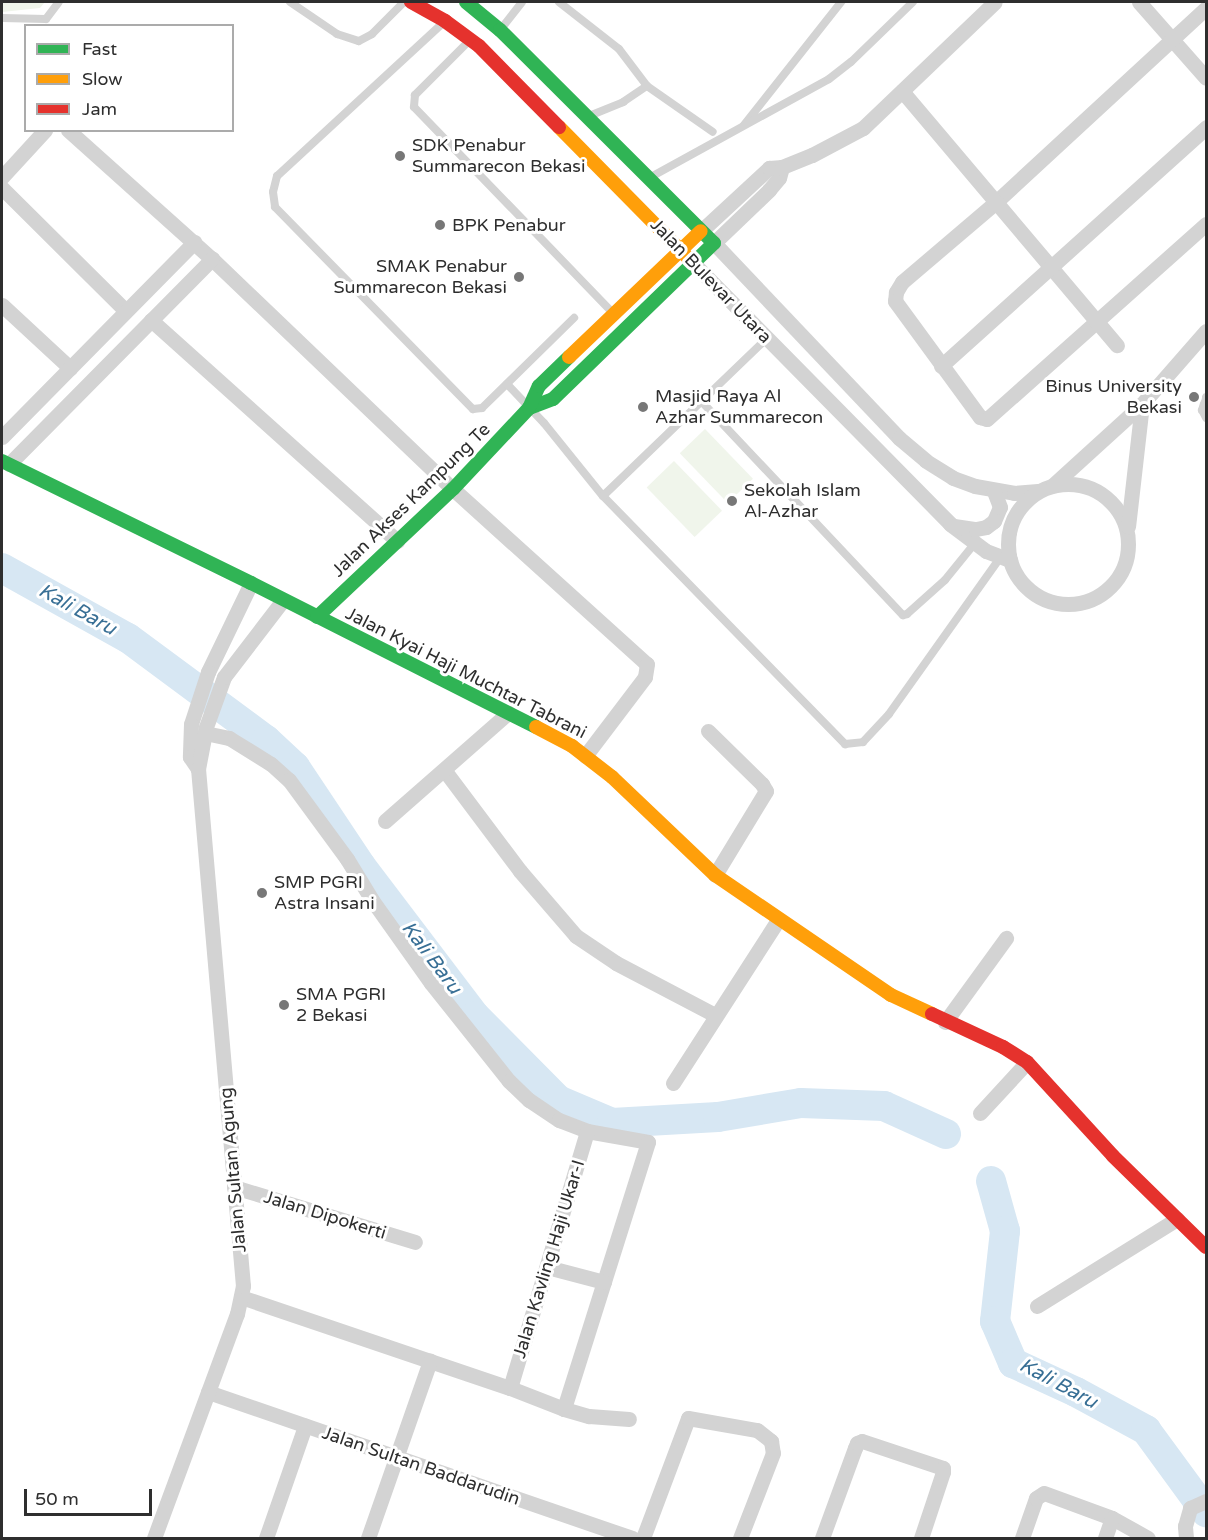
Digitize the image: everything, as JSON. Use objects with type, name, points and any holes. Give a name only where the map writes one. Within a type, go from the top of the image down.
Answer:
[{"type":"street","name":"Jalan Bulevar Utara","points":[[411,2],[471,39],[950,524],[975,543],[1005,559]]},
{"type":"street","name":"Jalan Bulevar Utara","points":[[466,2],[500,30],[714,243],[913,451],[953,478],[994,491],[1038,491]]},
{"type":"street","points":[[701,231],[769,168],[782,167],[853,135],[995,2]]},
{"type":"street","points":[[1139,2],[1206,78]]},
{"type":"street","points":[[1206,8],[996,202],[902,282],[896,292],[897,305],[980,417],[987,419],[1206,224]]},
{"type":"street","points":[[902,91],[1117,345]]},
{"type":"street","points":[[941,366],[1206,127]]},
{"type":"street","points":[[2,177],[43,132]]},
{"type":"street","points":[[70,132],[194,242],[453,489],[647,664],[645,677],[585,756]]},
{"type":"street","points":[[714,243],[769,190],[779,178],[782,167]]},
{"type":"street","points":[[2,188],[125,310]]},
{"type":"street","name":"Jalan Akses Kampung Te","points":[[318,617],[453,489],[529,408],[539,386],[701,231]]},
{"type":"street","points":[[2,437],[194,242]]},
{"type":"street","name":"Jalan Akses Kampung Te","points":[[529,408],[553,399],[714,243]]},
{"type":"street","points":[[5,462],[212,259]]},
{"type":"street","points":[[2,305],[70,368]]},
{"type":"street","points":[[151,320],[397,541]]},
{"type":"street","points":[[1053,485],[1143,404],[1206,331]]},
{"type":"street","points":[[1127,530],[1123,517],[1106,495],[1080,484],[1053,485],[1038,491],[1023,504],[1012,521],[1005,559],[1022,584],[1044,599],[1063,604],[1083,602],[1107,590],[1116,580],[1127,556],[1127,530],[1143,404]]},
{"type":"street","name":"Jalan Kyai Haji Muchtar Tabrani","points":[[5,462],[541,728],[585,756],[612,777],[668,833],[715,875],[778,920],[879,988],[945,1022],[1003,1047],[1027,1062],[1113,1156],[1206,1247]]},
{"type":"street","points":[[950,524],[965,528],[986,527],[994,521],[1000,507],[994,491]]},
{"type":"street","points":[[200,728],[208,672],[251,583]]},
{"type":"street","points":[[200,728],[224,677],[283,600]]},
{"type":"street","points":[[386,820],[445,771],[508,713]]},
{"type":"street","points":[[200,728],[229,738],[271,764],[289,780],[347,859],[377,908],[424,974],[509,1081],[530,1100],[559,1119],[587,1131],[648,1142],[564,1409]]},
{"type":"street","name":"Jalan Sultan Agung","points":[[154,1539],[241,1297],[243,1277],[198,787],[200,728]]},
{"type":"street","points":[[708,731],[762,784],[766,791],[715,875]]},
{"type":"street","points":[[445,771],[520,872],[586,944],[715,1015]]},
{"type":"street","points":[[673,1083],[778,920]]},
{"type":"street","points":[[945,1022],[1006,938]]},
{"type":"street","points":[[980,1113],[1027,1062]]},
{"type":"street","name":"Jalan Kavling Haji Ukar-I","points":[[510,1388],[587,1131]]},
{"type":"street","name":"Jalan Dipokerti","points":[[234,1187],[415,1242]]},
{"type":"street","points":[[1037,1306],[1177,1220]]},
{"type":"street","points":[[546,1267],[604,1282]]},
{"type":"street","points":[[241,1297],[510,1388],[564,1409],[589,1416],[629,1419]]},
{"type":"street","points":[[368,1539],[430,1361]]},
{"type":"street","name":"Jalan Sultan Baddarudin","points":[[208,1392],[633,1539]]},
{"type":"street","points":[[643,1539],[688,1418],[757,1430],[770,1438],[773,1453],[740,1539]]},
{"type":"street","points":[[266,1539],[305,1426]]},
{"type":"street","points":[[822,1539],[855,1448],[862,1441],[938,1466],[944,1472],[921,1539]]},
{"type":"street","points":[[1022,1539],[1040,1493],[1112,1518],[1148,1539]]},
{"type":"street","points":[[1186,1539],[1185,1526],[1190,1509],[1206,1501]]},
{"type":"street","points":[[1105,1539],[1112,1518]]},
{"type":"lane","points":[[2,18],[46,19],[59,2]]},
{"type":"lane","points":[[290,2],[337,34],[359,41],[372,34],[404,2]]},
{"type":"lane","points":[[500,30],[522,2]]},
{"type":"lane","points":[[559,2],[619,49],[647,86],[713,132]]},
{"type":"lane","points":[[742,128],[841,2]]},
{"type":"lane","points":[[648,178],[742,128],[842,70],[913,2]]},
{"type":"lane","points":[[445,21],[277,176],[273,201],[275,207],[472,408],[482,408],[574,318]]},
{"type":"lane","points":[[471,39],[415,95],[414,107],[615,315]]},
{"type":"lane","points":[[588,117],[623,102],[647,86]]},
{"type":"lane","points":[[603,496],[766,339]]},
{"type":"lane","points":[[507,384],[603,496],[843,742],[852,745],[868,738],[889,714],[1005,559]]},
{"type":"lane","points":[[1206,397],[1202,410],[1206,418]]},
{"type":"lane","points":[[702,402],[903,615],[945,580],[975,543]]},
{"type":"shaded area","points":[[2,2],[45,2],[40,8],[2,12]]},
{"type":"shaded area","points":[[705,429],[753,479],[728,503],[680,453]]},
{"type":"shaded area","points":[[674,461],[722,511],[695,537],[647,487]]},
{"type":"waterway","name":"Kali Baru","points":[[2,568],[128,638],[266,740],[295,767],[361,866],[475,1016],[558,1100],[612,1123],[718,1117],[801,1103],[884,1106],[946,1134]]},
{"type":"waterway","name":"Kali Baru","points":[[991,1181],[1005,1231],[995,1321],[1013,1363],[1076,1392],[1146,1430],[1206,1512]]},
{"type":"traffic: fast","points":[[466,2],[500,30],[714,243],[553,399],[529,408]]},
{"type":"traffic: fast","points":[[317,617],[453,489],[529,408],[539,386],[569,357]]},
{"type":"traffic: fast","points":[[2,461],[251,583],[536,727]]},
{"type":"traffic: slow","points":[[559,127],[691,261]]},
{"type":"traffic: slow","points":[[569,357],[701,231]]},
{"type":"traffic: slow","points":[[536,727],[572,746],[612,777],[715,875],[891,995],[932,1014]]},
{"type":"traffic: jam","points":[[411,2],[445,21],[479,46],[559,127]]},
{"type":"traffic: jam","points":[[932,1014],[1003,1047],[1027,1062],[1113,1156],[1206,1247]]},
{"type":"place","name":"SDK Penabur Summarecon Bekasi","points":[[400,156]]},
{"type":"place","name":"BPK Penabur","points":[[440,225]]},
{"type":"place","name":"SMAK Penabur Summarecon Bekasi","points":[[519,277]]},
{"type":"place","name":"Binus University Bekasi","points":[[1194,397]]},
{"type":"place","name":"Masjid Raya Al Azhar Summarecon","points":[[643,407]]},
{"type":"place","name":"Sekolah Islam Al-Azhar","points":[[732,501]]},
{"type":"place","name":"SMP PGRI Astra Insani","points":[[262,893]]},
{"type":"place","name":"SMA PGRI 2 Bekasi","points":[[284,1005]]}]
